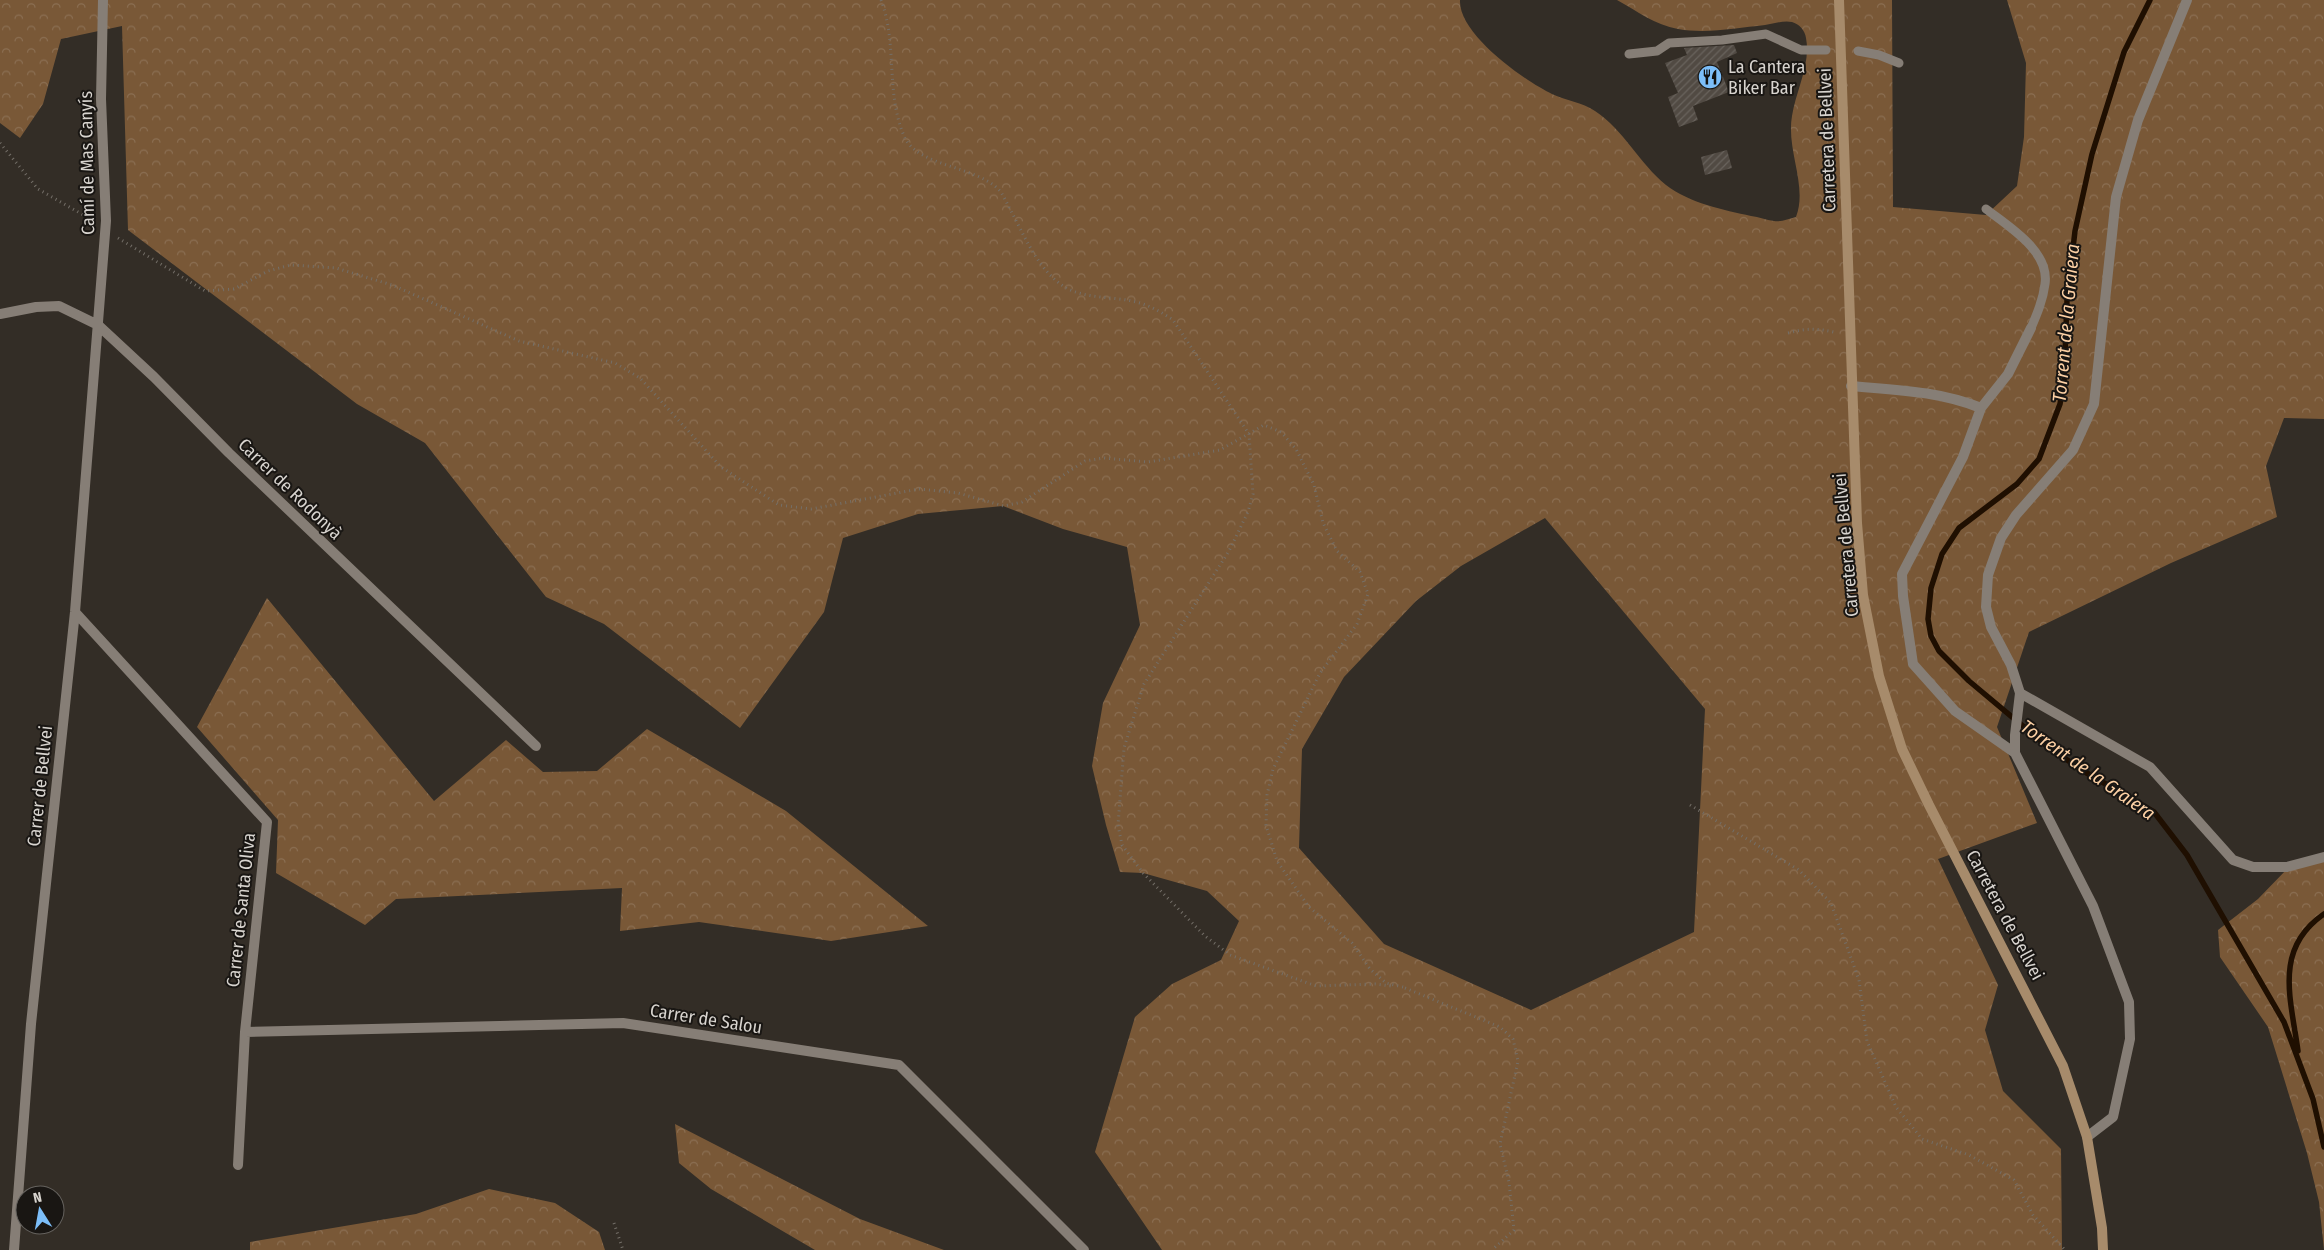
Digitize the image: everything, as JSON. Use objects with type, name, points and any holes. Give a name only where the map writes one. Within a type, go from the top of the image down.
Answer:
[{"type":"main road","name":"Carretera de Bellvei","points":[[1839,0],[1857,523],[1863,595],[1879,676],[1902,749],[2063,1066],[2087,1138],[2102,1228],[2103,1250]]},
{"type":"street","name":"Camí de Mas Canyís","points":[[98,325],[106,221],[101,99],[104,0]]},
{"type":"street","points":[[2087,1138],[2113,1117],[2130,1039],[2129,1002],[2093,906],[2015,753],[2020,693],[2010,665],[1991,627],[1986,607],[1988,575],[2001,538],[2016,516],[2073,450],[2094,404],[2116,197],[2138,120],[2187,0]]},
{"type":"street","name":"Carrer de Rodonyà","points":[[0,314],[36,307],[59,306],[98,325],[154,377],[228,454],[536,746]]},
{"type":"street","name":"Carrer de Bellvei","points":[[14,1250],[31,1024],[75,612],[98,325]]},
{"type":"street","points":[[2015,753],[1955,711],[1913,664],[1903,596],[1902,574],[1963,457],[1981,408],[2008,374],[2031,328]]},
{"type":"street","points":[[1851,386],[1922,392],[1962,401],[1981,408]]},
{"type":"street","name":"Carrer de Santa Oliva","points":[[75,612],[267,822],[245,1032],[238,1165]]},
{"type":"street","points":[[2020,693],[2150,767],[2233,860],[2253,867],[2287,867],[2324,857]]},
{"type":"street","name":"Carrer de Salou","points":[[245,1032],[623,1023],[899,1065],[1084,1250]]},
{"type":"lane","points":[[1629,54],[1657,51],[1669,44],[1766,34],[1801,50],[1826,50]]},
{"type":"lane","points":[[1858,51],[1879,55],[1899,63]]},
{"type":"lane","points":[[1986,209],[2034,250],[2043,266],[2046,282],[2031,328]]},
{"type":"path","points":[[881,0],[888,18],[896,109],[905,139],[919,153],[977,176],[1000,190],[1036,258],[1058,283],[1077,293],[1133,301],[1155,308],[1173,320],[1248,434],[1253,494],[1248,512],[1229,551],[1144,684],[1124,748],[1118,825],[1122,845],[1143,872],[1205,936],[1230,954],[1316,986],[1375,984],[1407,988]]},
{"type":"path","points":[[0,143],[38,189],[95,219],[85,203]]},
{"type":"path","points":[[117,237],[205,291],[234,289],[268,271],[291,265],[336,268],[392,285],[519,342],[615,363],[640,378],[721,468],[779,505],[811,509],[919,489],[958,493],[1004,506],[1022,502],[1085,462],[1104,458],[1148,462],[1220,450],[1264,424],[1281,432],[1296,449],[1314,485],[1323,523],[1337,551],[1360,572],[1368,594],[1356,624],[1320,673],[1274,769],[1267,794],[1266,825],[1277,861],[1309,907],[1352,943],[1370,970],[1386,983],[1407,988],[1500,1027],[1514,1039],[1518,1061],[1500,1144],[1509,1182],[1514,1230],[1492,1250]]},
{"type":"path","points":[[1788,333],[1805,328],[1823,329],[1850,336]]},
{"type":"path","points":[[1690,805],[1799,870],[1832,902],[1859,980],[1867,1041],[1896,1107],[1922,1139],[1969,1155],[2014,1180],[2033,1215],[2065,1250]]},
{"type":"path","points":[[614,1223],[624,1250]]},
{"type":"green space","points":[[0,0],[1460,0],[1462,13],[1470,27],[1495,55],[1510,68],[1540,88],[1595,111],[1615,127],[1648,167],[1666,185],[1685,197],[1707,205],[1779,221],[1796,217],[1799,205],[1800,193],[1791,129],[1794,106],[1805,67],[1807,48],[1803,30],[1795,23],[1785,21],[1721,30],[1678,29],[1654,21],[1617,0],[1892,0],[1893,207],[1986,215],[2017,186],[2024,137],[2026,63],[2007,0],[2324,0],[2324,419],[2284,418],[2266,466],[2277,517],[2171,563],[2029,632],[1997,727],[2037,823],[1938,859],[1998,985],[1985,1030],[2003,1091],[2061,1149],[2062,1250],[1162,1250],[1095,1152],[1135,1017],[1172,984],[1221,960],[1239,921],[1207,891],[1143,873],[1120,872],[1106,825],[1092,766],[1103,703],[1140,625],[1127,547],[1063,529],[1003,506],[918,514],[843,538],[824,612],[740,728],[604,624],[546,597],[425,443],[357,404],[128,230],[122,26],[61,39],[43,104],[20,138],[0,123]],"holes":[[[1545,518],[1705,709],[1694,932],[1531,1010],[1384,944],[1299,848],[1302,749],[1344,677],[1416,601],[1461,566]]]},
{"type":"green space","points":[[267,598],[434,801],[506,740],[543,772],[597,771],[647,729],[786,811],[928,926],[831,941],[699,922],[620,931],[622,888],[396,899],[365,925],[276,873],[278,820],[197,727]]},
{"type":"green space","points":[[2324,853],[2324,1250],[2319,1202],[2307,1153],[2268,1027],[2220,957],[2218,930],[2258,899],[2292,864]]},
{"type":"green space","points":[[675,1124],[860,1219],[944,1250],[815,1250],[711,1189],[679,1163]]},
{"type":"green space","points":[[489,1189],[555,1203],[599,1232],[605,1250],[250,1250],[250,1242],[416,1214]]},
{"type":"building","points":[[1734,45],[1737,53],[1717,62],[1729,92],[1693,106],[1698,120],[1679,127],[1668,97],[1678,93],[1665,63],[1687,55],[1684,48]]},
{"type":"building","points":[[1727,150],[1732,168],[1705,175],[1701,157]]},
{"type":"waterway","name":"Torrent de la Graiera","points":[[2150,0],[2124,52],[2092,154],[2075,231],[2067,300],[2064,382],[2060,404],[2039,459],[2017,484],[1959,528],[1942,554],[1931,588],[1928,619],[1931,636],[1939,651],[1969,681],[2048,747],[2085,772],[2154,812],[2187,855],[2284,1022],[2313,1099],[2324,1147]]},
{"type":"waterway","points":[[2298,1051],[2290,994],[2289,976],[2292,959],[2297,943],[2308,928],[2324,914]]},
{"type":"place","name":"La Cantera Biker Bar","points":[[1710,77]]}]
